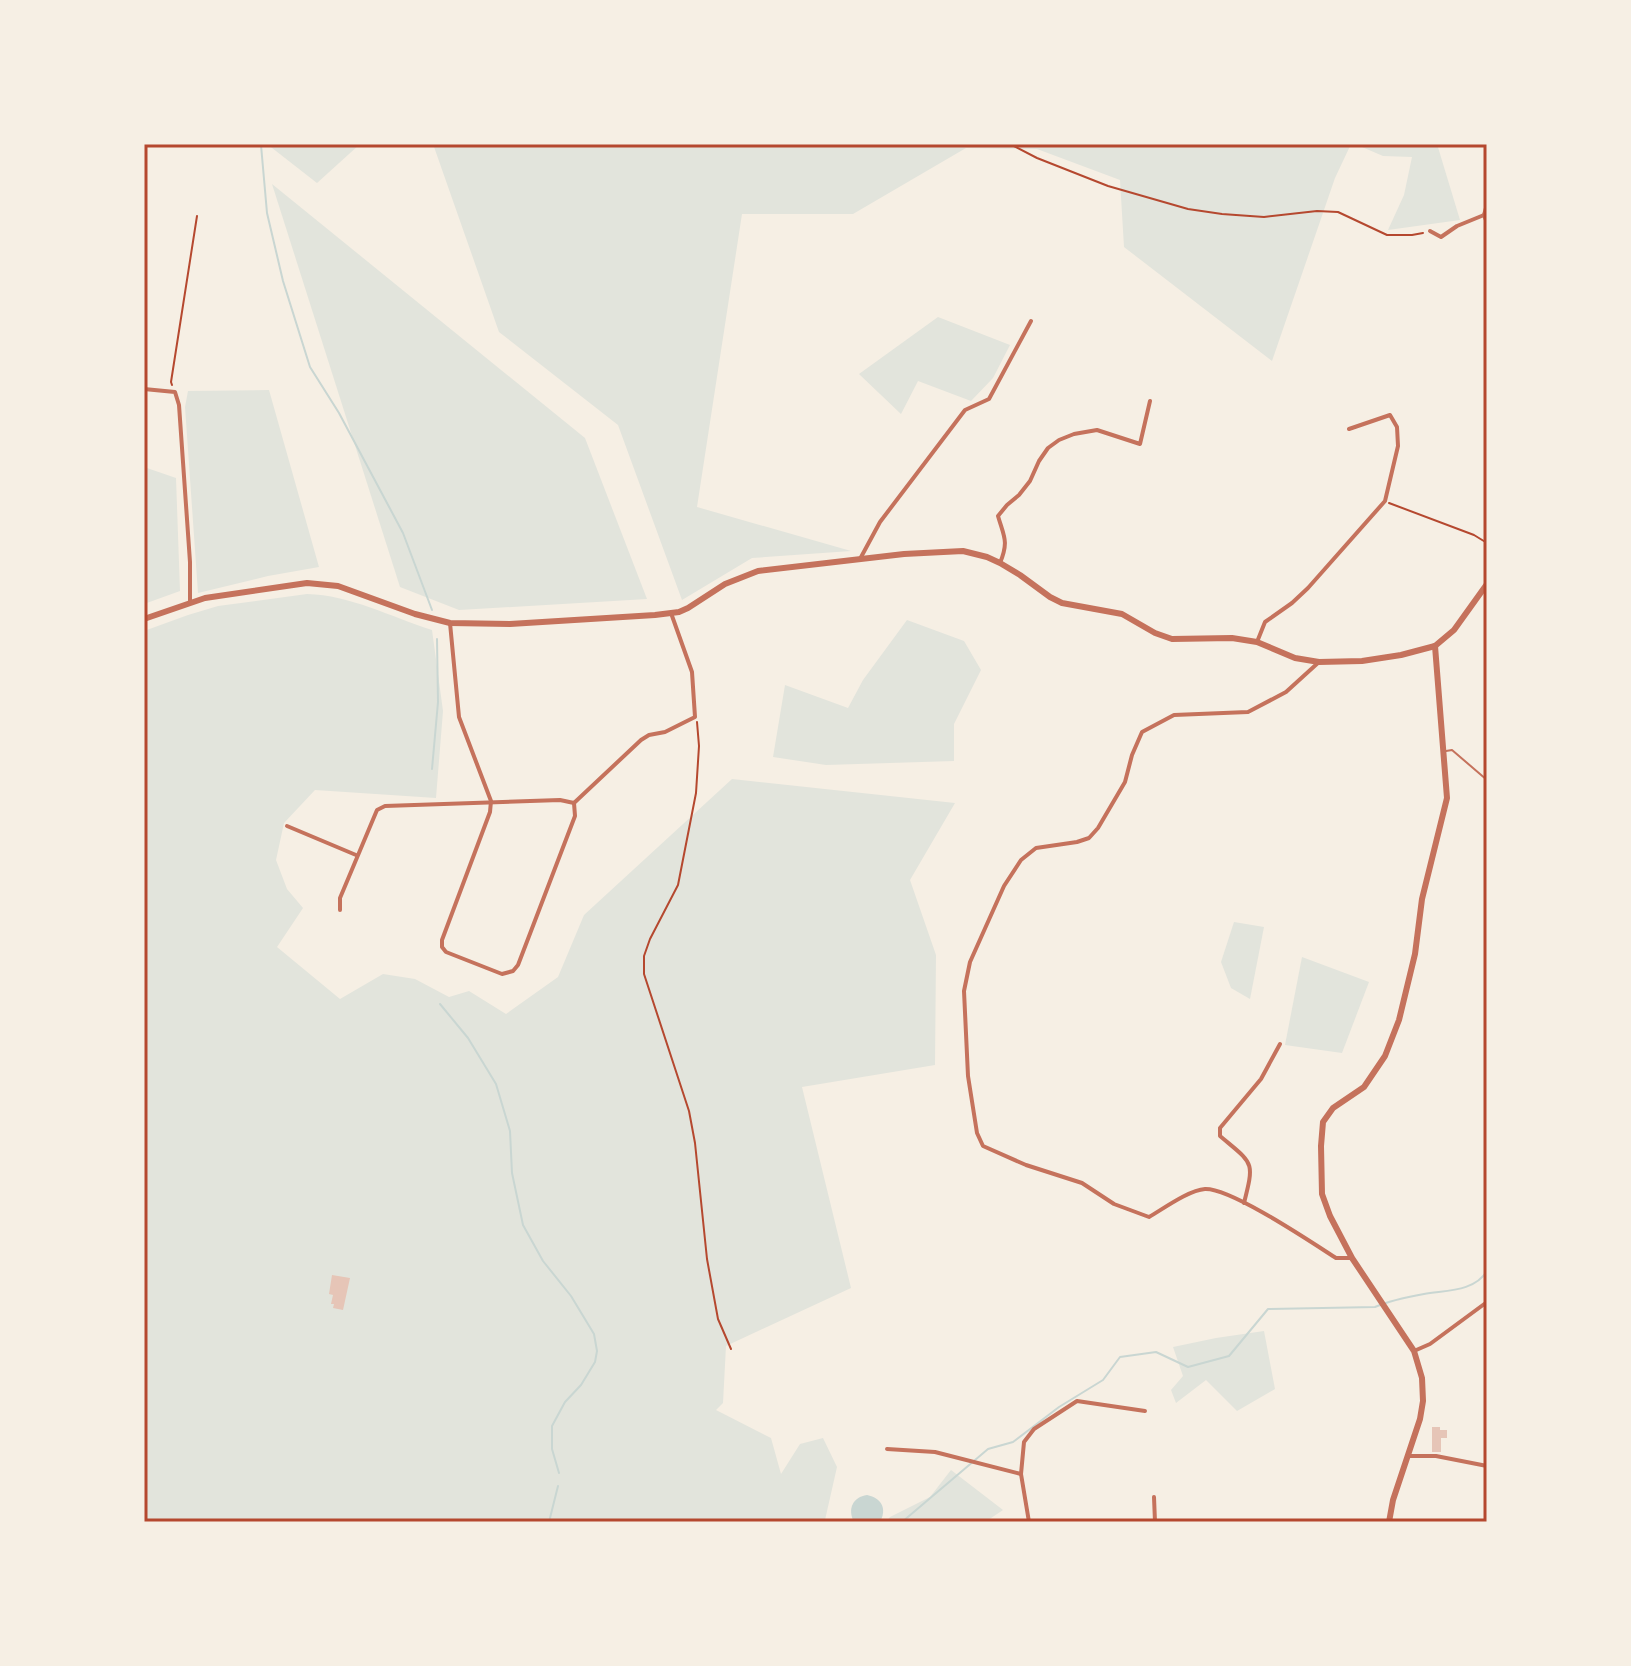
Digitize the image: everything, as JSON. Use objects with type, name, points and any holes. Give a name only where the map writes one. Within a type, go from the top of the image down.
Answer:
[{"type":"street","points":[[144,153],[145,144]]},
{"type":"street","points":[[1430,231],[1441,237],[1457,226],[1486,214]]},
{"type":"street","points":[[859,559],[880,522],[965,410],[989,399],[1031,321]]},
{"type":"street","points":[[144,389],[175,392],[179,405],[190,602]]},
{"type":"street","points":[[1000,563],[1006,542],[998,516],[1030,481],[1048,448],[1074,434],[1097,430],[1140,444],[1150,401]]},
{"type":"street","points":[[1257,642],[1265,622],[1308,588],[1385,501],[1398,446],[1397,427],[1390,415],[1349,429]]},
{"type":"street","points":[[144,619],[190,602],[307,583],[338,586],[415,614],[450,623],[510,624],[671,613],[688,608],[725,584],[758,571],[904,554],[963,551],[1000,563],[1050,597],[1073,605],[1122,614],[1172,639],[1232,638],[1257,642],[1295,658],[1319,662],[1375,659],[1435,646],[1454,630],[1487,584]]},
{"type":"street","points":[[574,803],[641,740],[695,717],[692,672],[671,613]]},
{"type":"street","points":[[450,623],[459,717],[491,801],[490,812],[442,940],[446,952],[502,974],[513,971],[518,965],[575,816],[574,803]]},
{"type":"street","points":[[1389,1522],[1393,1500],[1420,1419],[1422,1378],[1414,1351],[1352,1258],[1330,1216],[1322,1194],[1321,1146],[1323,1122],[1333,1108],[1364,1087],[1385,1056],[1399,1020],[1415,954],[1422,899],[1447,798],[1435,646]]},
{"type":"street","points":[[1319,662],[1286,692],[1248,712],[1174,715],[1142,732],[1125,782],[1089,838],[1036,848],[1021,860],[1004,886],[970,962],[964,991],[968,1076],[977,1133],[983,1146],[1026,1165],[1082,1183],[1114,1204],[1149,1217],[1195,1191],[1214,1190],[1257,1209],[1336,1258],[1352,1258]]},
{"type":"street","points":[[340,910],[340,898],[356,855],[377,810],[385,806],[491,801],[560,800],[574,803]]},
{"type":"street","points":[[287,826],[356,855]]},
{"type":"street","points":[[1244,1203],[1252,1173],[1250,1165],[1220,1136],[1220,1128],[1261,1079],[1280,1044]]},
{"type":"street","points":[[1414,1351],[1430,1344],[1487,1302]]},
{"type":"street","points":[[1029,1522],[1021,1474],[1024,1442],[1034,1429],[1077,1401],[1145,1411]]},
{"type":"street","points":[[887,1449],[935,1452],[1021,1474]]},
{"type":"street","points":[[1407,1456],[1436,1456],[1487,1466]]},
{"type":"street","points":[[1154,1497],[1155,1522]]},
{"type":"lane","points":[[1444,751],[1452,750],[1487,780]]},
{"type":"path","points":[[1010,144],[1108,186],[1188,209],[1264,217],[1317,211],[1338,212],[1387,235],[1430,231]]},
{"type":"path","points":[[175,392],[171,382],[197,216]]},
{"type":"path","points":[[1385,501],[1461,529],[1487,543]]},
{"type":"path","points":[[695,717],[699,746],[696,793],[684,857],[678,885],[644,956],[644,974],[689,1111],[707,1259],[718,1319],[731,1349]]},
{"type":"shaded area","points":[[267,144],[360,144],[317,183]]},
{"type":"shaded area","points":[[433,144],[1351,144],[1335,178],[1272,361],[1124,247],[1120,180],[1037,149],[966,148],[853,214],[742,214],[697,507],[851,551],[752,558],[682,600],[618,425],[499,332]]},
{"type":"shaded area","points":[[1355,144],[1437,144],[1460,220],[1388,230],[1404,195],[1412,157],[1383,156]]},
{"type":"shaded area","points":[[272,184],[585,438],[647,599],[459,610],[400,587]]},
{"type":"shaded area","points":[[938,317],[1010,345],[993,378],[971,401],[918,381],[901,414],[859,374]]},
{"type":"shaded area","points":[[269,390],[319,567],[198,593],[185,407],[188,391]]},
{"type":"shaded area","points":[[144,467],[176,478],[180,591],[144,604]]},
{"type":"shaded area","points":[[307,594],[355,602],[432,630],[443,711],[436,798],[315,790],[284,823],[276,860],[287,889],[303,908],[277,947],[340,999],[383,974],[415,979],[449,997],[469,991],[506,1014],[558,977],[584,915],[732,779],[955,803],[910,880],[936,955],[935,1065],[802,1087],[851,1288],[726,1346],[723,1403],[716,1410],[771,1438],[781,1474],[800,1444],[823,1438],[837,1467],[827,1522],[144,1522],[144,631],[218,606]]},
{"type":"shaded area","points":[[907,620],[964,641],[981,670],[954,724],[954,761],[826,765],[773,757],[785,685],[848,708],[863,680]]},
{"type":"shaded area","points":[[1234,922],[1264,927],[1250,999],[1231,988],[1221,962]]},
{"type":"shaded area","points":[[1302,957],[1369,982],[1342,1053],[1285,1045]]},
{"type":"shaded area","points":[[1264,1331],[1275,1389],[1237,1411],[1206,1380],[1176,1403],[1171,1390],[1183,1376],[1173,1347]]},
{"type":"shaded area","points":[[951,1470],[1003,1510],[985,1522],[886,1522],[930,1497]]},
{"type":"shaded area","points":[[867,1495],[882,1505],[880,1522],[854,1522],[851,1513],[853,1504]]},
{"type":"building","points":[[332,1275],[350,1278],[343,1310],[333,1308],[334,1304],[331,1304]]},
{"type":"building","points":[[1432,1427],[1447,1430],[1447,1438],[1441,1438],[1441,1452],[1432,1452]]},
{"type":"waterway","points":[[261,145],[267,213],[283,281],[310,367],[339,413],[403,533],[432,610]]},
{"type":"waterway","points":[[432,769],[438,702],[437,639]]},
{"type":"waterway","points":[[440,1004],[468,1038],[496,1084],[510,1131],[512,1173],[523,1225],[543,1261],[571,1296],[594,1334],[595,1362],[581,1385],[565,1402],[552,1426],[552,1449],[559,1473]]},
{"type":"waterway","points":[[902,1522],[988,1449],[1013,1442],[1059,1407],[1103,1380],[1120,1357],[1156,1352],[1188,1367],[1229,1356],[1268,1309],[1375,1307],[1467,1286],[1487,1271]]},
{"type":"waterway","points":[[549,1522],[558,1486]]}]
